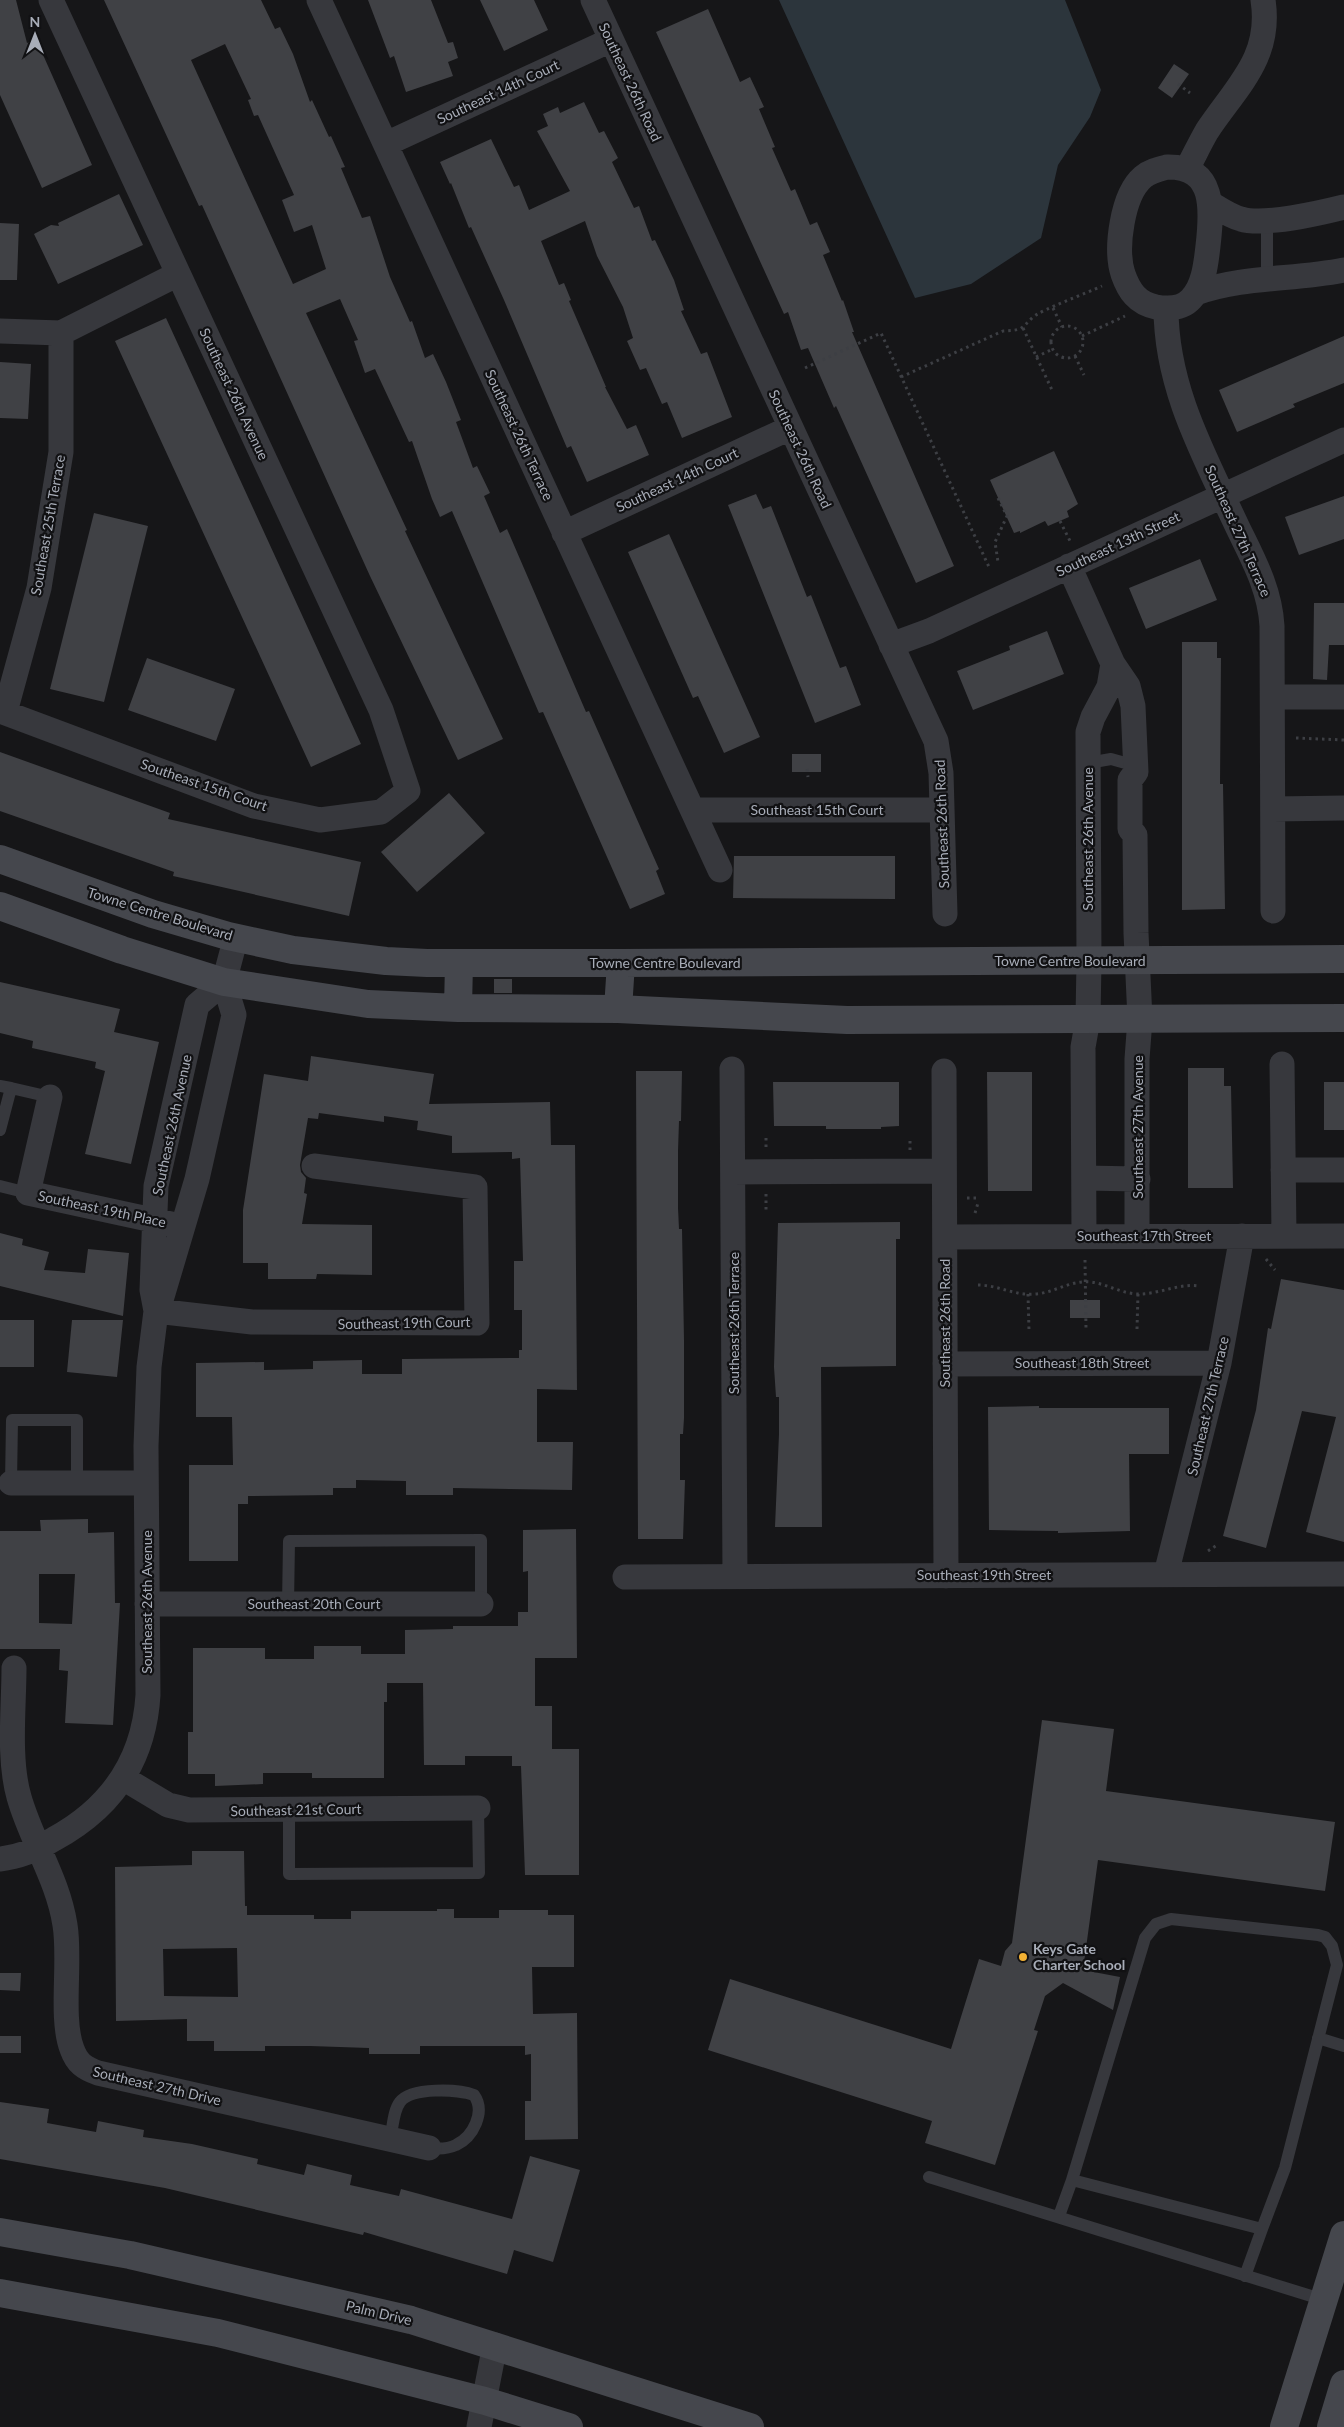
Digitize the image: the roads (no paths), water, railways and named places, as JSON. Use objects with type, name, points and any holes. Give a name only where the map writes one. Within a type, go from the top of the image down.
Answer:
[{"type":"street","name":"Southeast 26th Avenue","points":[[51,0],[381,710],[408,791]]},
{"type":"street","name":"Southeast 26th Terrace","points":[[319,0],[720,870]]},
{"type":"street","name":"Southeast 26th Road","points":[[593,0],[939,748],[945,914]]},
{"type":"street","points":[[1188,169],[1207,131],[1250,71],[1257,58],[1264,34],[1263,0]]},
{"type":"street","name":"Southeast 14th Court","points":[[386,144],[611,40]]},
{"type":"street","points":[[1167,167],[1188,169],[1203,182],[1210,203],[1205,265],[1196,293],[1182,305],[1166,308],[1143,303],[1134,296],[1126,283],[1120,257],[1121,231],[1131,196],[1143,177],[1167,167]]},
{"type":"street","points":[[1210,203],[1243,220],[1266,220],[1344,207]]},
{"type":"street","points":[[1266,220],[1284,234],[1344,225]]},
{"type":"street","points":[[1196,293],[1238,282],[1344,270]]},
{"type":"street","points":[[0,331],[61,333],[178,274]]},
{"type":"street","name":"Southeast 27th Terrace","points":[[1166,308],[1167,344],[1175,380],[1191,426],[1260,572],[1270,600],[1273,697],[1273,910]]},
{"type":"street","name":"Southeast 25th Terrace","points":[[2,712],[39,588],[61,452],[61,333]]},
{"type":"street","name":"Southeast 14th Court","points":[[564,533],[790,428]]},
{"type":"street","name":"Southeast 13th Street","points":[[891,645],[929,631],[1069,554],[1223,495],[1344,440]]},
{"type":"street","points":[[1069,554],[1113,664],[1128,686],[1134,706],[1136,769],[1130,780],[1130,829],[1136,835],[1140,1019]]},
{"type":"street","name":"Southeast 26th Avenue","points":[[1088,1019],[1089,726],[1109,687],[1113,664]]},
{"type":"street","points":[[1273,697],[1344,697]]},
{"type":"street","name":"Southeast 15th Court","points":[[2,712],[254,806],[320,820],[381,812],[408,791]]},
{"type":"street","points":[[1273,809],[1344,808]]},
{"type":"street","name":"Southeast 15th Court","points":[[693,810],[942,810]]},
{"type":"street","name":"Towne Centre Boulevard","points":[[0,860],[153,914],[236,937],[293,950],[386,961],[621,963],[1344,959]]},
{"type":"street","points":[[0,906],[122,950],[224,982],[368,1004],[458,1008],[618,1009],[806,1019],[1344,1018]]},
{"type":"street","points":[[224,982],[236,937]]},
{"type":"street","points":[[458,1008],[459,963]]},
{"type":"street","points":[[618,1009],[621,963]]},
{"type":"street","name":"Southeast 26th Avenue","points":[[0,1859],[39,1848],[87,1820],[103,1804],[123,1778],[137,1746],[147,1706],[146,1483],[149,1367],[156,1311],[164,1291],[197,1179],[234,1015],[224,982],[197,1005],[156,1186],[152,1290],[156,1311]]},
{"type":"street","points":[[1085,1247],[1083,1047],[1088,1019]]},
{"type":"street","name":"Southeast 27th Avenue","points":[[1137,1236],[1137,1059],[1140,1019]]},
{"type":"street","points":[[1282,1064],[1284,1236]]},
{"type":"street","name":"Southeast 26th Terrace","points":[[732,1069],[735,1576]]},
{"type":"street","name":"Southeast 26th Road","points":[[944,1071],[946,1576]]},
{"type":"street","name":"Southeast 19th Place","points":[[50,1097],[28,1193],[184,1226]]},
{"type":"street","name":"Southeast 19th Court","points":[[156,1311],[268,1323],[477,1323],[475,1187],[314,1166]]},
{"type":"street","points":[[1283,1170],[1344,1170]]},
{"type":"street","points":[[733,1172],[944,1171]]},
{"type":"street","points":[[1084,1178],[1138,1179]]},
{"type":"street","name":"Southeast 17th Street","points":[[945,1237],[1085,1247],[1137,1236],[1344,1236]]},
{"type":"street","name":"Southeast 27th Terrace","points":[[1166,1574],[1219,1363],[1242,1236]]},
{"type":"street","name":"Southeast 18th Street","points":[[945,1364],[1219,1363]]},
{"type":"street","points":[[11,1483],[146,1483]]},
{"type":"street","name":"Southeast 19th Street","points":[[625,1577],[1344,1574]]},
{"type":"street","name":"Southeast 20th Court","points":[[147,1604],[481,1604]]},
{"type":"street","name":"Southeast 27th Drive","points":[[14,1668],[14,1741],[17,1790],[59,1900],[65,1926],[68,1964],[67,2026],[71,2048],[80,2065],[98,2073],[429,2148]]},
{"type":"street","name":"Southeast 21st Court","points":[[123,1778],[162,1802],[183,1809],[219,1811],[478,1808]]},
{"type":"street","name":"Palm Drive","points":[[0,2232],[130,2255],[411,2320],[496,2345],[750,2427]]},
{"type":"street","points":[[1284,2427],[1344,2234]]},
{"type":"street","points":[[0,2293],[218,2333],[482,2414],[569,2427]]},
{"type":"street","points":[[482,2414],[496,2345]]},
{"type":"street","points":[[1331,2427],[1344,2384]]},
{"type":"lane","points":[[1266,220],[1266,280]]},
{"type":"lane","points":[[1088,763],[1111,758],[1136,769]]},
{"type":"lane","points":[[0,1130],[5,1087],[50,1097]]},
{"type":"lane","points":[[0,1186],[28,1193]]},
{"type":"lane","points":[[11,1483],[12,1420],[77,1420],[77,1484]]},
{"type":"lane","points":[[288,1604],[289,1541],[471,1540],[481,1540],[481,1604]]},
{"type":"lane","points":[[289,1810],[289,1874],[479,1873],[478,1808]]},
{"type":"lane","points":[[1059,2216],[1072,2180],[1145,1938],[1156,1924],[1171,1919],[1325,1937],[1332,1946],[1337,1965],[1285,2168],[1245,2276]]},
{"type":"lane","points":[[1318,2038],[1344,2046]]},
{"type":"lane","points":[[390,2139],[398,2106],[415,2092],[460,2092],[474,2095],[479,2106],[473,2130],[466,2138],[449,2147],[429,2148]]},
{"type":"lane","points":[[929,2177],[1324,2300]]},
{"type":"lane","points":[[1072,2180],[1262,2229]]},
{"type":"place","name":"Keys Gate Charter School","points":[[1023,1957]]}]
